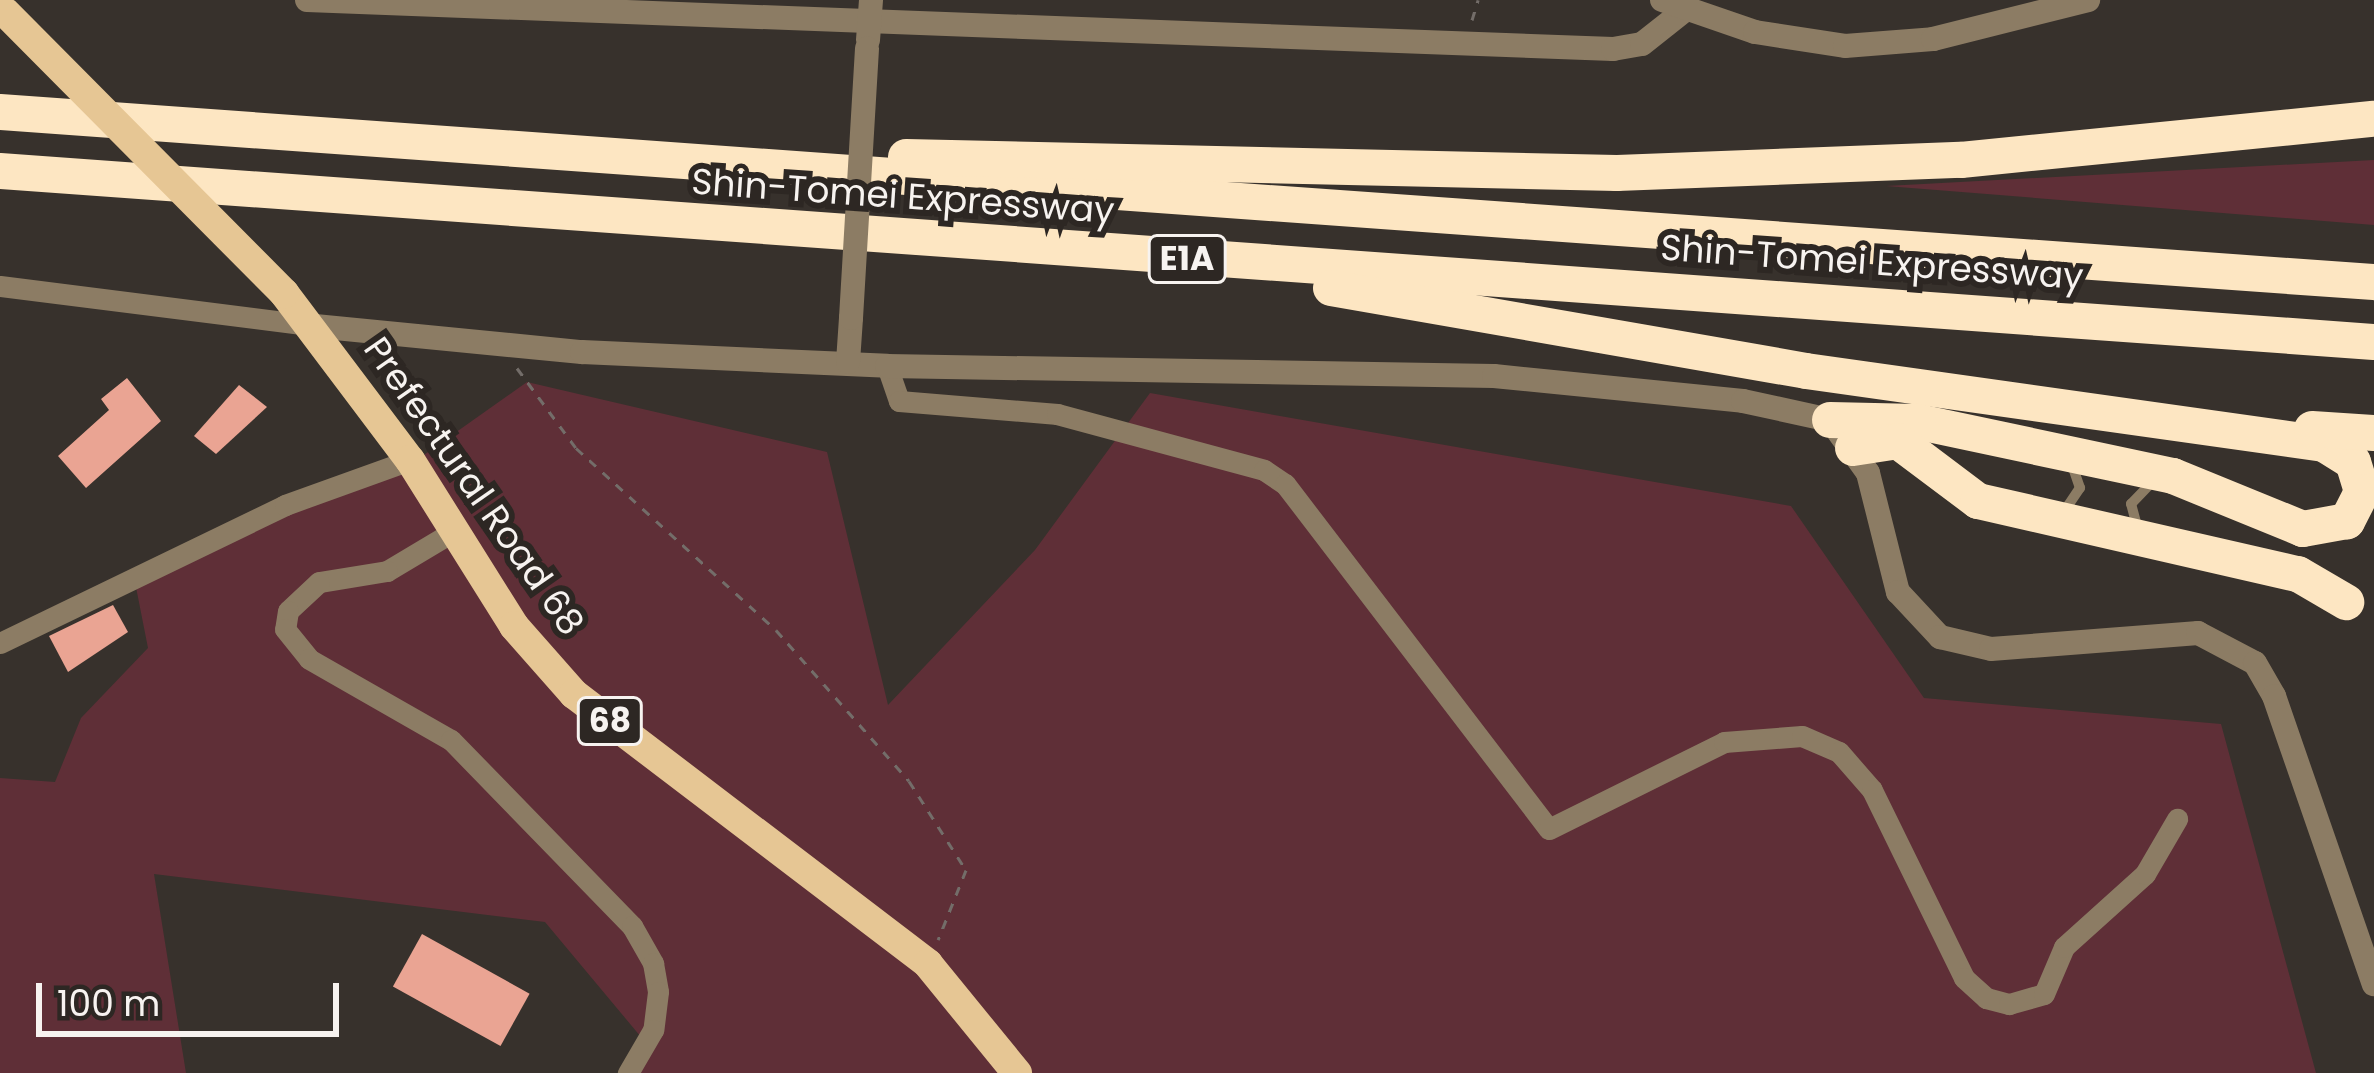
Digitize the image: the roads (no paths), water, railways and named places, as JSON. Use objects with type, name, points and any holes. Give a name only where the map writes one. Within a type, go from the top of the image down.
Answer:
[{"type":"highway","name":"Shin-Tomei Expressway","points":[[0,112],[2374,281]]},
{"type":"highway","points":[[255,129],[1012,161],[1616,173],[1961,160],[2374,119]]},
{"type":"highway","name":"Shin-Tomei Expressway","points":[[0,171],[2374,342]]},
{"type":"highway","points":[[1152,257],[1806,371],[2195,420],[2374,433]]},
{"type":"highway","points":[[1841,434],[1918,422],[2173,476],[2303,529],[2334,528],[2357,507],[2360,477],[2341,451],[2195,420]]},
{"type":"highway","points":[[1841,434],[1898,442],[1978,501],[2298,574],[2346,602]]},
{"type":"main road","name":"Prefectural Road 68","points":[[3,10],[315,326],[410,460],[514,626],[574,694],[928,964],[1017,1073]]},
{"type":"street","points":[[307,0],[1613,50],[1642,44],[1674,5],[1792,40],[1894,45],[2088,0]]},
{"type":"street","points":[[848,362],[869,25]]},
{"type":"street","points":[[0,286],[315,326],[497,342],[887,366],[1494,376],[1742,401],[1841,434],[1868,473],[1898,592],[1940,637],[1991,649],[2198,633],[2255,663],[2275,696],[2374,984]]},
{"type":"street","points":[[887,366],[899,401],[1057,414],[1264,470],[1285,484],[1549,829],[1724,742],[1802,736],[1839,752],[1872,790],[1964,978],[1987,998],[2009,1004],[2044,994],[2064,947],[2145,874],[2177,819]]},
{"type":"street","points":[[0,643],[285,506],[410,460]]},
{"type":"street","points":[[454,531],[387,572],[319,582],[288,611],[285,629],[309,659],[451,740],[632,926],[653,963],[658,992],[653,1030],[628,1073]]},
{"type":"lane","points":[[2040,518],[2079,497],[2076,473],[2061,454]]},
{"type":"lane","points":[[2152,541],[2131,505],[2140,489],[2173,476]]}]
